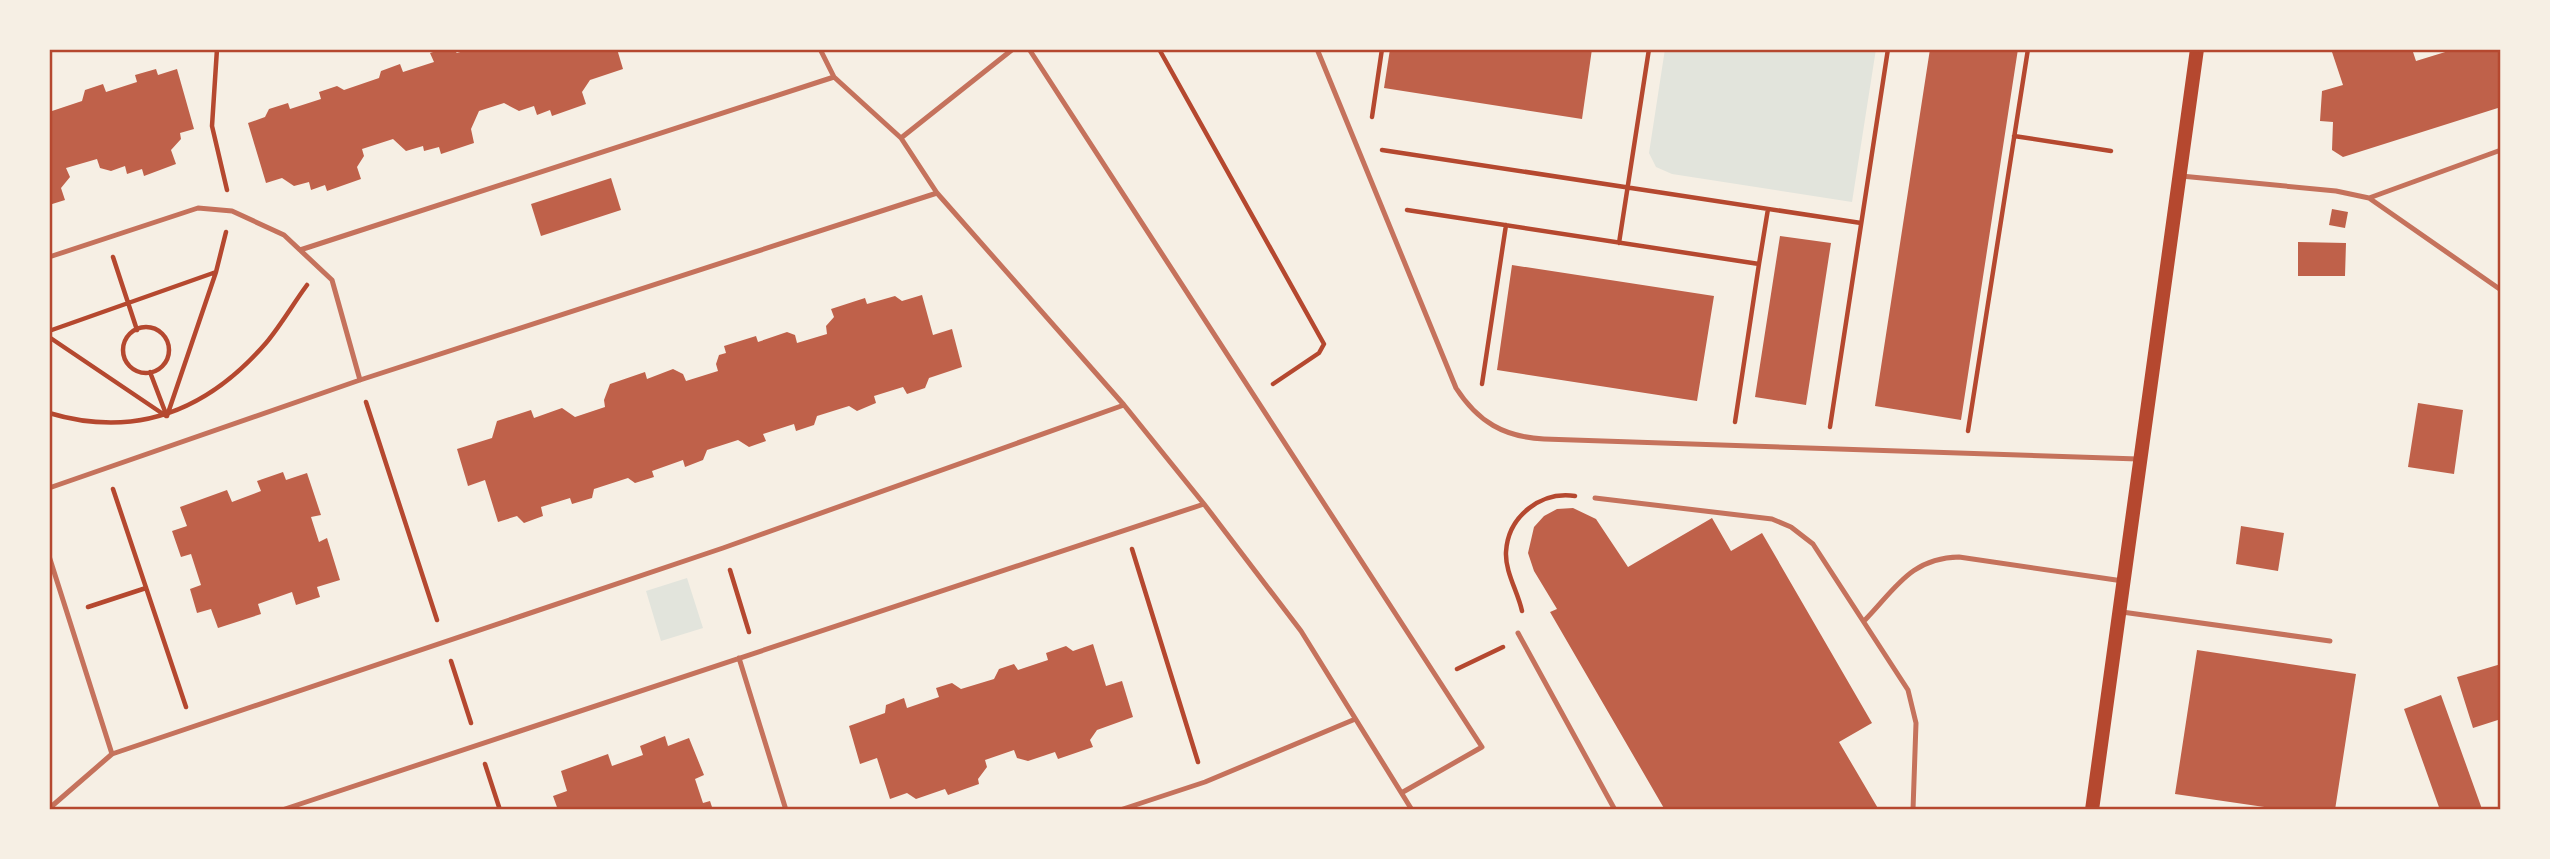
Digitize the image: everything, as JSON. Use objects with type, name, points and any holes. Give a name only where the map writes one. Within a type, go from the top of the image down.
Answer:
[{"type":"main road","points":[[2095,810],[2119,612],[2197,49]]},
{"type":"lane","points":[[820,49],[834,77],[901,138],[937,193],[1124,405],[1203,504],[1301,631],[1353,720],[1403,792],[1412,810]]},
{"type":"lane","points":[[901,138],[1013,49]]},
{"type":"lane","points":[[1030,49],[1482,747],[1403,792]]},
{"type":"lane","points":[[1317,49],[1456,388],[1477,415],[1500,431],[1522,438],[2140,459]]},
{"type":"lane","points":[[300,250],[834,77]]},
{"type":"lane","points":[[2368,198],[2501,150]]},
{"type":"lane","points":[[2179,176],[2336,191],[2368,198],[2501,290]]},
{"type":"lane","points":[[49,488],[359,380],[937,193]]},
{"type":"lane","points":[[49,257],[198,208],[232,211],[284,234],[332,280],[359,380]]},
{"type":"lane","points":[[53,810],[52,806],[112,754],[723,548],[1124,405]]},
{"type":"lane","points":[[1595,498],[1772,519],[1791,527],[1824,556],[1902,679],[1913,705],[1917,737],[1913,810]]},
{"type":"lane","points":[[282,810],[1203,504]]},
{"type":"lane","points":[[49,556],[112,754]]},
{"type":"lane","points":[[1865,620],[1912,572],[1937,558],[1959,557],[2124,581]]},
{"type":"lane","points":[[2119,612],[2330,641]]},
{"type":"lane","points":[[1518,633],[1615,810]]},
{"type":"lane","points":[[739,659],[786,810]]},
{"type":"lane","points":[[1119,810],[1205,782],[1353,720]]},
{"type":"path","points":[[167,416],[216,272],[232,211],[212,126],[218,49]]},
{"type":"path","points":[[1159,49],[1324,344],[1320,353],[1254,395]]},
{"type":"path","points":[[1367,148],[1382,49]]},
{"type":"path","points":[[1619,243],[1649,49]]},
{"type":"path","points":[[1827,448],[1888,49]]},
{"type":"path","points":[[1965,453],[2028,49]]},
{"type":"path","points":[[2014,136],[2111,151]]},
{"type":"path","points":[[1357,146],[1861,223]]},
{"type":"path","points":[[1382,206],[1759,264]]},
{"type":"path","points":[[1732,445],[1769,209]]},
{"type":"path","points":[[1477,415],[1506,225]]},
{"type":"path","points":[[107,238],[137,330]]},
{"type":"path","points":[[49,413],[75,421],[125,423],[167,416],[217,390],[266,343],[319,267]]},
{"type":"path","points":[[49,331],[216,272]]},
{"type":"path","points":[[150,328],[163,335],[168,342],[164,364],[150,372],[135,370],[125,360],[126,339],[137,330],[150,328]]},
{"type":"path","points":[[49,337],[167,416]]},
{"type":"path","points":[[150,372],[177,445]]},
{"type":"path","points":[[359,380],[500,810]]},
{"type":"path","points":[[106,469],[192,727]]},
{"type":"path","points":[[1437,678],[1499,650],[1518,633],[1522,609],[1509,573],[1506,553],[1509,534],[1520,516],[1539,500],[1560,494],[1595,498]]},
{"type":"path","points":[[1126,530],[1205,782]]},
{"type":"path","points":[[723,548],[755,653]]},
{"type":"path","points":[[67,614],[146,588]]},
{"type":"shaded area","points":[[1665,49],[1876,49],[1852,202],[1672,174],[1656,167],[1649,153]]},
{"type":"shaded area","points":[[687,578],[703,628],[661,641],[646,591]]},
{"type":"building","points":[[452,49],[457,53],[470,49],[617,49],[623,69],[590,80],[582,92],[586,104],[552,116],[550,110],[537,115],[534,106],[519,111],[504,103],[479,111],[471,129],[474,143],[441,154],[439,147],[424,151],[423,146],[406,151],[393,139],[362,149],[364,156],[357,167],[361,179],[327,191],[325,185],[311,190],[309,182],[294,186],[282,178],[266,183],[248,123],[265,117],[269,109],[288,103],[290,109],[321,99],[319,92],[337,86],[344,90],[379,78],[381,71],[400,64],[403,72],[434,62],[430,53]]},
{"type":"building","points":[[1390,49],[1592,49],[1582,119],[1384,88]]},
{"type":"building","points":[[1930,49],[2018,49],[1961,420],[1875,406]]},
{"type":"building","points":[[2331,49],[2412,49],[2416,61],[2455,49],[2501,49],[2501,107],[2343,157],[2332,150],[2333,122],[2320,121],[2322,91],[2343,85]]},
{"type":"building","points":[[156,69],[158,75],[177,69],[194,129],[180,133],[181,139],[171,150],[176,164],[144,176],[142,169],[127,174],[125,166],[111,171],[100,168],[97,159],[66,168],[70,177],[61,188],[65,200],[49,205],[49,112],[82,101],[85,90],[103,84],[106,92],[137,82],[135,75]]},
{"type":"building","points":[[611,178],[621,210],[541,236],[531,204]]},
{"type":"building","points":[[2332,209],[2348,212],[2345,228],[2329,225]]},
{"type":"building","points":[[1780,236],[1831,243],[1806,405],[1755,397]]},
{"type":"building","points":[[2298,242],[2346,243],[2345,276],[2298,276]]},
{"type":"building","points":[[1512,265],[1714,296],[1697,401],[1497,370]]},
{"type":"building","points":[[922,295],[933,335],[952,329],[962,367],[929,378],[925,388],[907,394],[903,387],[874,396],[876,403],[857,411],[849,406],[817,416],[814,425],[796,431],[794,424],[763,434],[766,441],[749,447],[738,440],[707,450],[703,460],[685,467],[683,460],[652,471],[654,477],[635,483],[628,478],[594,489],[592,498],[572,504],[570,498],[541,507],[543,516],[524,523],[517,516],[498,522],[485,480],[468,486],[457,449],[492,438],[497,421],[531,410],[534,418],[562,408],[575,417],[605,407],[604,400],[610,384],[645,372],[647,379],[673,369],[683,374],[686,381],[718,371],[716,364],[719,355],[726,353],[724,346],[756,336],[758,342],[787,332],[795,335],[797,343],[827,334],[826,326],[834,317],[831,309],[865,298],[867,304],[895,296],[902,301]]},
{"type":"building","points":[[2418,403],[2463,410],[2454,474],[2408,467]]},
{"type":"building","points":[[283,472],[286,480],[307,473],[321,515],[311,517],[319,542],[327,538],[340,580],[317,587],[320,597],[296,605],[292,592],[258,604],[261,614],[218,628],[211,609],[197,613],[190,589],[201,585],[191,554],[181,557],[172,531],[187,526],[180,507],[227,490],[232,502],[261,491],[257,481]]},
{"type":"building","points":[[1573,508],[1596,519],[1628,567],[1712,518],[1731,551],[1762,533],[1872,723],[1839,742],[1879,810],[1665,810],[1550,612],[1557,609],[1534,571],[1528,553],[1534,527],[1544,516],[1557,509]]},
{"type":"building","points":[[2241,526],[2284,533],[2278,571],[2236,564]]},
{"type":"building","points":[[1093,644],[1106,686],[1122,681],[1133,717],[1097,730],[1090,740],[1093,747],[1058,759],[1055,752],[1028,761],[1017,758],[1014,750],[985,760],[987,767],[978,779],[979,784],[948,795],[945,789],[916,799],[907,793],[890,799],[877,758],[860,764],[849,726],[885,713],[886,705],[904,698],[907,708],[939,697],[936,688],[952,683],[961,689],[994,679],[999,669],[1014,664],[1018,670],[1048,660],[1046,653],[1066,646],[1073,651]]},
{"type":"building","points":[[2197,650],[2356,674],[2335,810],[2285,810],[2175,794]]},
{"type":"building","points":[[2501,664],[2501,719],[2473,728],[2457,677]]},
{"type":"building","points":[[2441,695],[2482,809],[2440,810],[2404,709]]},
{"type":"building","points":[[665,736],[668,746],[689,738],[704,775],[695,779],[703,803],[710,801],[713,810],[558,810],[553,796],[567,791],[561,771],[608,754],[612,766],[643,755],[640,746]]}]
